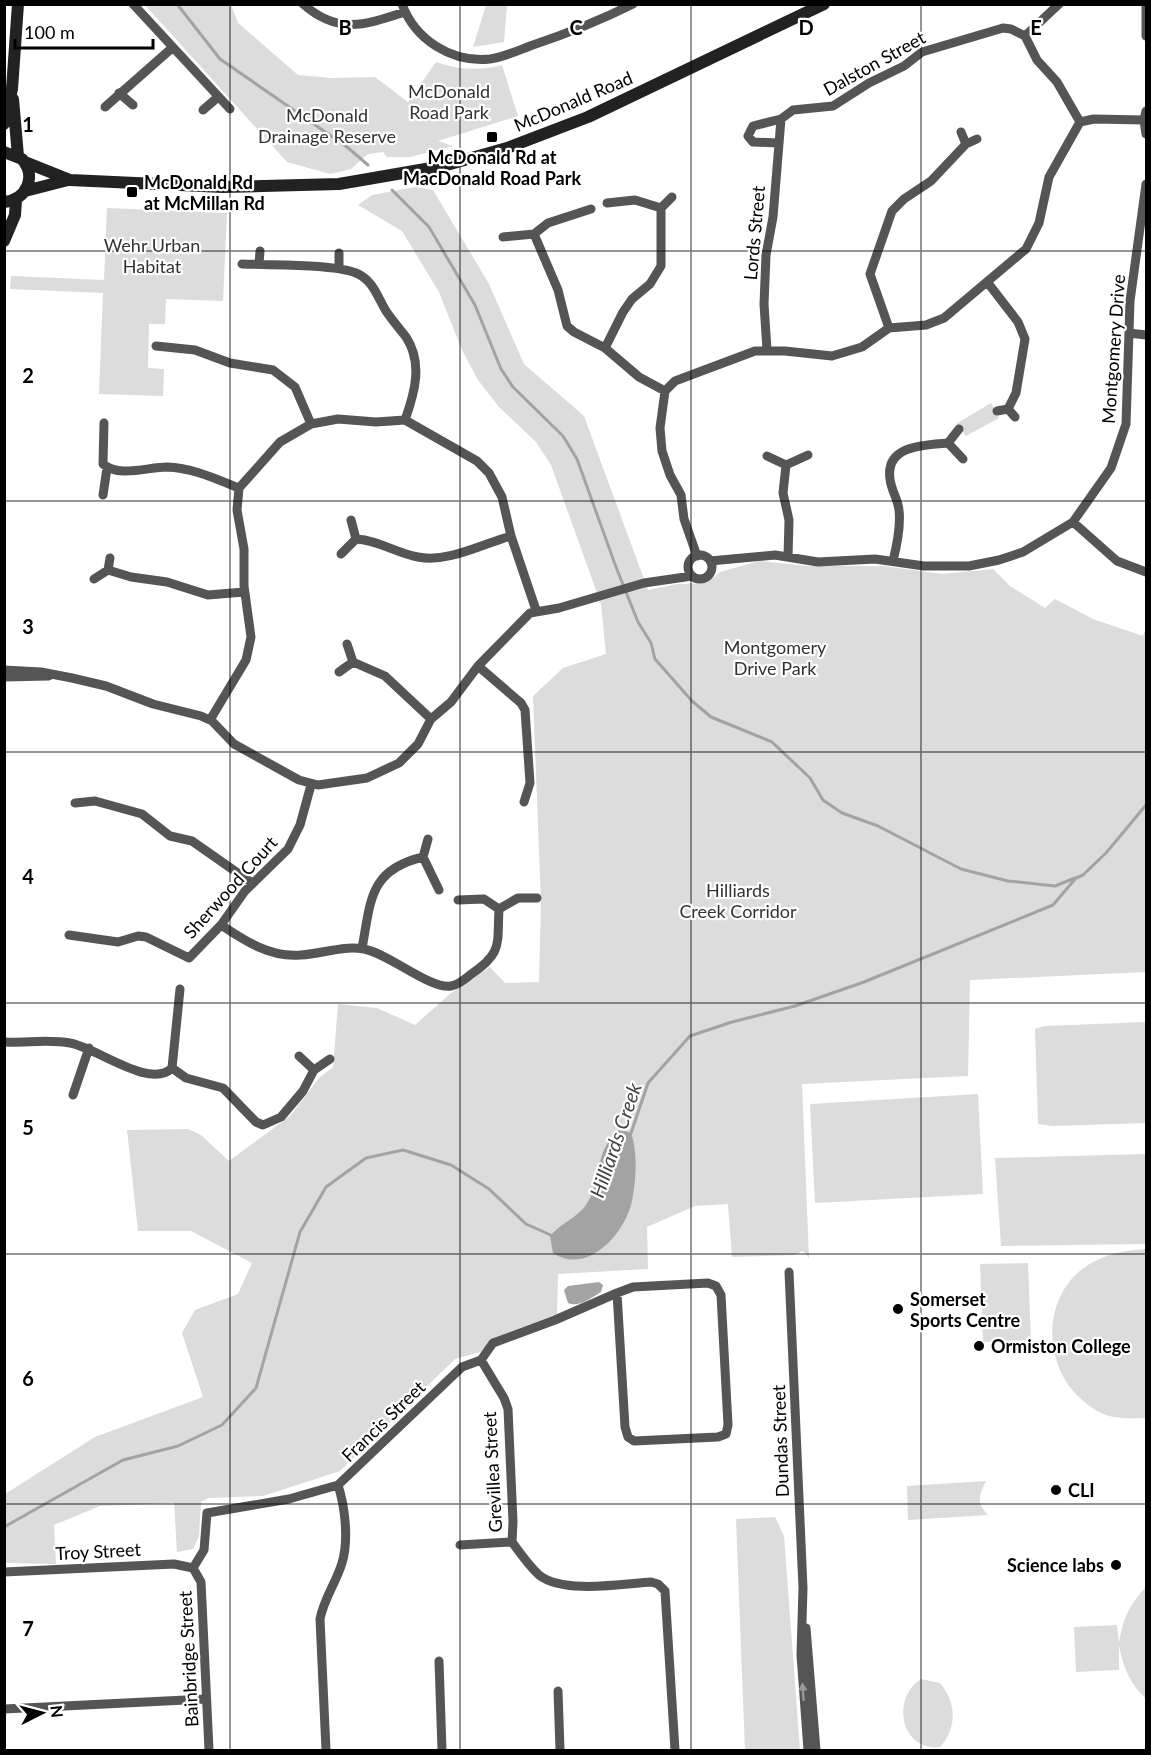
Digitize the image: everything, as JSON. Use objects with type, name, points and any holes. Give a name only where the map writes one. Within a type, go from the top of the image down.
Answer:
[{"type":"main road","points":[[4,124],[12,89],[18,4]]},
{"type":"main road","name":"McDonald Road","points":[[4,152],[70,180],[223,187],[359,182],[486,154],[588,117],[824,4]]},
{"type":"main road","points":[[4,241],[15,215],[15,198],[30,177],[21,159],[12,89]]},
{"type":"main road","name":"McDonald Road","points":[[15,198],[70,180]]},
{"type":"street","points":[[132,4],[230,109]]},
{"type":"street","points":[[303,4],[322,19],[347,26],[370,23],[403,8],[417,30],[437,47],[462,57],[482,59],[500,57],[585,28],[633,4]]},
{"type":"street","points":[[1059,4],[1025,36],[1037,60],[1057,82],[1080,123]]},
{"type":"street","points":[[1146,4],[1146,36]]},
{"type":"street","name":"Dalston Street","points":[[777,143],[753,142],[748,136],[748,131],[753,126],[781,118],[793,110],[833,106],[869,83],[904,66],[922,52],[948,43],[975,38],[1003,28],[1011,28],[1025,36]]},
{"type":"street","points":[[105,107],[172,48]]},
{"type":"street","points":[[119,93],[133,105]]},
{"type":"street","points":[[203,110],[219,97]]},
{"type":"street","points":[[4,670],[41,672],[106,686],[146,702],[210,720],[234,744],[311,785],[367,778],[389,770],[418,744],[431,719],[451,702],[478,666],[516,625],[536,610],[560,608],[604,594],[669,578],[692,576],[702,579],[711,566],[697,556],[684,519],[681,495],[670,475],[662,452],[660,428],[665,391],[675,381],[729,359],[767,350],[832,356],[862,346],[889,328],[926,325],[944,318],[1017,259],[1031,240],[1039,223],[1049,177],[1080,123],[1094,119],[1145,115],[1146,134]]},
{"type":"street","name":"Lords Street","points":[[767,350],[764,304],[766,255],[773,217],[777,143],[781,118]]},
{"type":"street","points":[[961,132],[966,144]]},
{"type":"street","points":[[889,328],[870,274],[888,220],[898,204],[931,181],[966,144],[977,139]]},
{"type":"street","name":"Montgomery Drive","points":[[711,566],[745,559],[788,556],[825,562],[875,559],[954,567],[999,560],[1034,547],[1073,522],[1102,483],[1123,438],[1128,409],[1130,302],[1146,184]]},
{"type":"street","points":[[607,203],[619,197],[661,208]]},
{"type":"street","points":[[605,348],[623,312],[632,299],[650,284],[661,266],[661,208],[672,197]]},
{"type":"street","points":[[504,237],[534,234],[548,223],[579,210],[591,209]]},
{"type":"street","points":[[534,234],[558,290],[567,326],[605,348],[639,377],[665,391]]},
{"type":"street","points":[[259,264],[260,251]]},
{"type":"street","points":[[339,253],[339,268]]},
{"type":"street","points":[[242,264],[339,268],[356,273],[371,284],[412,349],[416,385],[405,420]]},
{"type":"street","points":[[988,284],[1018,322],[1025,339],[1016,393],[1008,409]]},
{"type":"street","points":[[1129,333],[1146,335]]},
{"type":"street","points":[[156,346],[195,350],[230,363],[273,370],[295,387],[311,424]]},
{"type":"street","points":[[997,411],[1008,409]]},
{"type":"street","points":[[1008,409],[1015,417]]},
{"type":"street","points":[[210,720],[246,660],[250,649],[251,625],[244,592],[245,561],[237,510],[239,488],[280,442],[311,424],[338,419],[376,422],[405,420],[432,437],[466,453],[489,473],[502,497],[511,536],[536,610]]},
{"type":"street","points":[[104,423],[103,464],[107,468],[130,471],[178,468],[239,488]]},
{"type":"street","points":[[893,561],[900,521],[899,509],[890,481],[893,461],[906,449],[948,443],[959,429]]},
{"type":"street","points":[[948,443],[963,459]]},
{"type":"street","points":[[767,456],[786,465],[808,455]]},
{"type":"street","points":[[786,465],[783,492],[789,520],[788,556]]},
{"type":"street","points":[[103,495],[107,468]]},
{"type":"street","points":[[351,520],[356,539]]},
{"type":"street","points":[[1073,522],[1117,561],[1146,572]]},
{"type":"street","points":[[356,539],[378,543],[416,556],[438,558],[511,536]]},
{"type":"street","points":[[341,554],[356,539]]},
{"type":"street","points":[[669,578],[697,556]]},
{"type":"street","points":[[94,579],[108,570],[110,558]]},
{"type":"street","points":[[689,564],[692,576]]},
{"type":"street","points":[[108,570],[131,577],[167,582],[208,595],[244,592]]},
{"type":"street","points":[[347,644],[353,662],[385,676],[431,719]]},
{"type":"street","points":[[339,672],[353,662]]},
{"type":"street","points":[[478,666],[521,703],[525,711],[530,783],[524,801]]},
{"type":"street","points":[[4,677],[38,678],[51,675]]},
{"type":"street","name":"Sherwood Court","points":[[69,935],[118,942],[138,936],[146,937],[189,958],[221,925],[252,883],[284,853],[295,838],[311,785]]},
{"type":"street","points":[[75,803],[95,801],[142,814],[170,836],[192,841],[252,883]]},
{"type":"street","points":[[428,839],[423,857],[439,890]]},
{"type":"street","points":[[362,948],[368,908],[376,887],[394,869],[407,861],[423,857]]},
{"type":"street","points":[[499,909],[518,898],[537,898]]},
{"type":"street","points":[[458,900],[484,899],[499,909]]},
{"type":"street","points":[[221,925],[256,946],[285,955],[362,948],[376,952],[436,985],[449,987],[489,962],[494,956],[497,948],[499,909]]},
{"type":"street","points":[[172,1068],[180,989]]},
{"type":"street","points":[[4,1042],[70,1043],[89,1048],[151,1076],[161,1075],[172,1068]]},
{"type":"street","points":[[73,1095],[89,1048]]},
{"type":"street","points":[[299,1056],[314,1070]]},
{"type":"street","points":[[172,1068],[186,1078],[223,1088],[256,1122],[263,1125],[281,1117],[295,1102],[314,1070],[330,1059]]},
{"type":"street","name":"Dundas Street","points":[[789,1272],[803,1608],[801,1655],[808,1750]]},
{"type":"street","name":"Francis Street","points":[[193,1568],[204,1550],[207,1513],[289,1499],[338,1485],[462,1367],[482,1360],[493,1343],[555,1320],[617,1293],[644,1286],[708,1282],[717,1286],[721,1295],[728,1425],[726,1434],[718,1437],[634,1441],[628,1437],[625,1427],[617,1293]]},
{"type":"street","name":"Grevillea Street","points":[[482,1360],[504,1398],[507,1410],[512,1542],[533,1569],[549,1581],[574,1586],[651,1582],[665,1591],[675,1750]]},
{"type":"street","points":[[326,1750],[320,1619],[322,1606],[342,1563],[345,1548],[343,1502],[338,1485]]},
{"type":"street","points":[[460,1545],[512,1542]]},
{"type":"street","name":"Troy Street","points":[[4,1572],[174,1564],[193,1568]]},
{"type":"street","name":"Bainbridge Street","points":[[193,1568],[201,1582],[209,1750]]},
{"type":"street","name":"Dundas Street","points":[[803,1608],[810,1659],[816,1750]]},
{"type":"street","points":[[439,1661],[442,1750]]},
{"type":"street","points":[[558,1691],[560,1750]]},
{"type":"street","points":[[4,1709],[206,1699]]},
{"type":"green space","name":"McDonald Drainage Reserve","points":[[145,5],[231,5],[238,23],[298,75],[331,78],[375,77],[408,102],[436,62],[469,69],[502,65],[518,116],[438,141],[453,146],[410,157],[387,157],[383,152],[368,154],[351,169],[330,174],[287,162]]},
{"type":"green space","points":[[486,5],[507,5],[504,42],[473,47]]},
{"type":"green space","name":"Hilliards Creek Corridor","points":[[415,187],[433,190],[489,284],[524,364],[584,416],[648,590],[677,584],[707,583],[720,572],[759,561],[809,566],[883,566],[942,574],[993,569],[1010,586],[1045,608],[1055,599],[1093,619],[1143,636],[1146,628],[1146,972],[970,980],[968,1076],[802,1084],[809,1258],[803,1251],[794,1255],[732,1257],[728,1204],[695,1206],[647,1227],[648,1269],[558,1274],[557,1314],[493,1338],[481,1352],[455,1359],[340,1471],[263,1496],[208,1498],[201,1502],[199,1536],[193,1549],[177,1552],[174,1503],[100,1506],[54,1525],[56,1564],[5,1563],[5,1494],[95,1437],[203,1397],[182,1333],[195,1310],[238,1294],[252,1263],[191,1231],[138,1231],[127,1130],[188,1129],[201,1135],[229,1161],[290,1116],[319,1078],[333,1067],[338,1004],[377,1008],[415,1025],[451,993],[490,967],[505,983],[539,982],[541,902],[533,696],[563,668],[606,654],[601,604],[551,465],[536,442],[499,407],[478,380],[462,350],[439,292],[402,231],[358,205],[372,195]]},
{"type":"green space","name":"Wehr Urban Habitat","points":[[107,208],[227,213],[223,301],[166,299],[165,324],[149,324],[148,368],[164,369],[163,396],[99,394],[103,293],[10,289],[11,276],[104,280]]},
{"type":"green space","points":[[991,403],[999,418],[966,436],[956,424]]},
{"type":"green space","points":[[1146,1022],[1146,1123],[1052,1126],[1038,1124],[1035,1029],[1044,1026]]},
{"type":"green space","points":[[978,1094],[983,1194],[815,1203],[810,1104]]},
{"type":"green space","points":[[1146,1154],[1146,1244],[1001,1246],[995,1158]]},
{"type":"green space","points":[[1146,1249],[1146,1418],[1114,1417],[1091,1407],[1066,1382],[1053,1345],[1056,1307],[1064,1289],[1076,1274],[1093,1262],[1126,1251]]},
{"type":"green space","points":[[1028,1263],[1031,1340],[983,1342],[980,1264]]},
{"type":"green space","points":[[986,1481],[980,1502],[988,1515],[908,1520],[907,1486]]},
{"type":"green space","points":[[775,1517],[784,1536],[800,1750],[745,1750],[736,1519]]},
{"type":"green space","points":[[1146,1587],[1146,1699],[1128,1675],[1119,1646],[1119,1670],[1076,1672],[1074,1627],[1117,1625],[1119,1643],[1128,1613]]},
{"type":"green space","points":[[921,1679],[940,1683],[950,1699],[952,1724],[946,1740],[940,1747],[926,1746],[916,1741],[908,1732],[904,1722],[903,1710],[906,1698]]},
{"type":"water","points":[[620,1129],[631,1133],[635,1149],[635,1185],[628,1214],[613,1238],[591,1255],[579,1259],[566,1259],[553,1253],[550,1236],[586,1205],[592,1195],[605,1147]]},
{"type":"water","points":[[599,1282],[603,1285],[601,1292],[581,1303],[568,1303],[564,1290],[568,1286]]},
{"type":"waterway","points":[[177,4],[220,59],[347,147],[368,165]]},
{"type":"waterway","points":[[392,190],[429,227],[475,305],[501,369],[513,387],[563,436],[577,459],[616,567],[638,622],[651,643],[655,659],[692,701],[711,717],[772,742],[810,778],[823,800],[842,813],[878,826],[961,869],[1008,881],[1055,886],[1075,878]]},
{"type":"waterway","name":"Hilliards Creek","points":[[630,1136],[648,1083],[690,1036],[732,1022],[795,1006],[864,982],[1053,905],[1076,878],[1083,875],[1106,853],[1146,805]]},
{"type":"waterway","name":"Hilliards Creek","points":[[4,1527],[123,1460],[178,1446],[222,1425],[256,1388],[300,1232],[326,1187],[366,1158],[403,1150],[451,1165],[489,1189],[526,1224],[553,1236]]},
{"type":"place","name":"McDonald Rd at MacDonald Road Park","points":[[492,137]]},
{"type":"place","name":"McDonald Rd at McMillan Rd","points":[[132,192]]},
{"type":"place","name":"Somerset Sports Centre","points":[[898,1309]]},
{"type":"place","name":"Ormiston College","points":[[979,1346]]},
{"type":"place","name":"CLI","points":[[1056,1490]]},
{"type":"place","name":"Science labs","points":[[1116,1565]]},
{"type":"park label","name":"McDonald Road Park","points":[[449,101]]},
{"type":"park label","name":"Montgomery Drive Park","points":[[775,657]]}]
